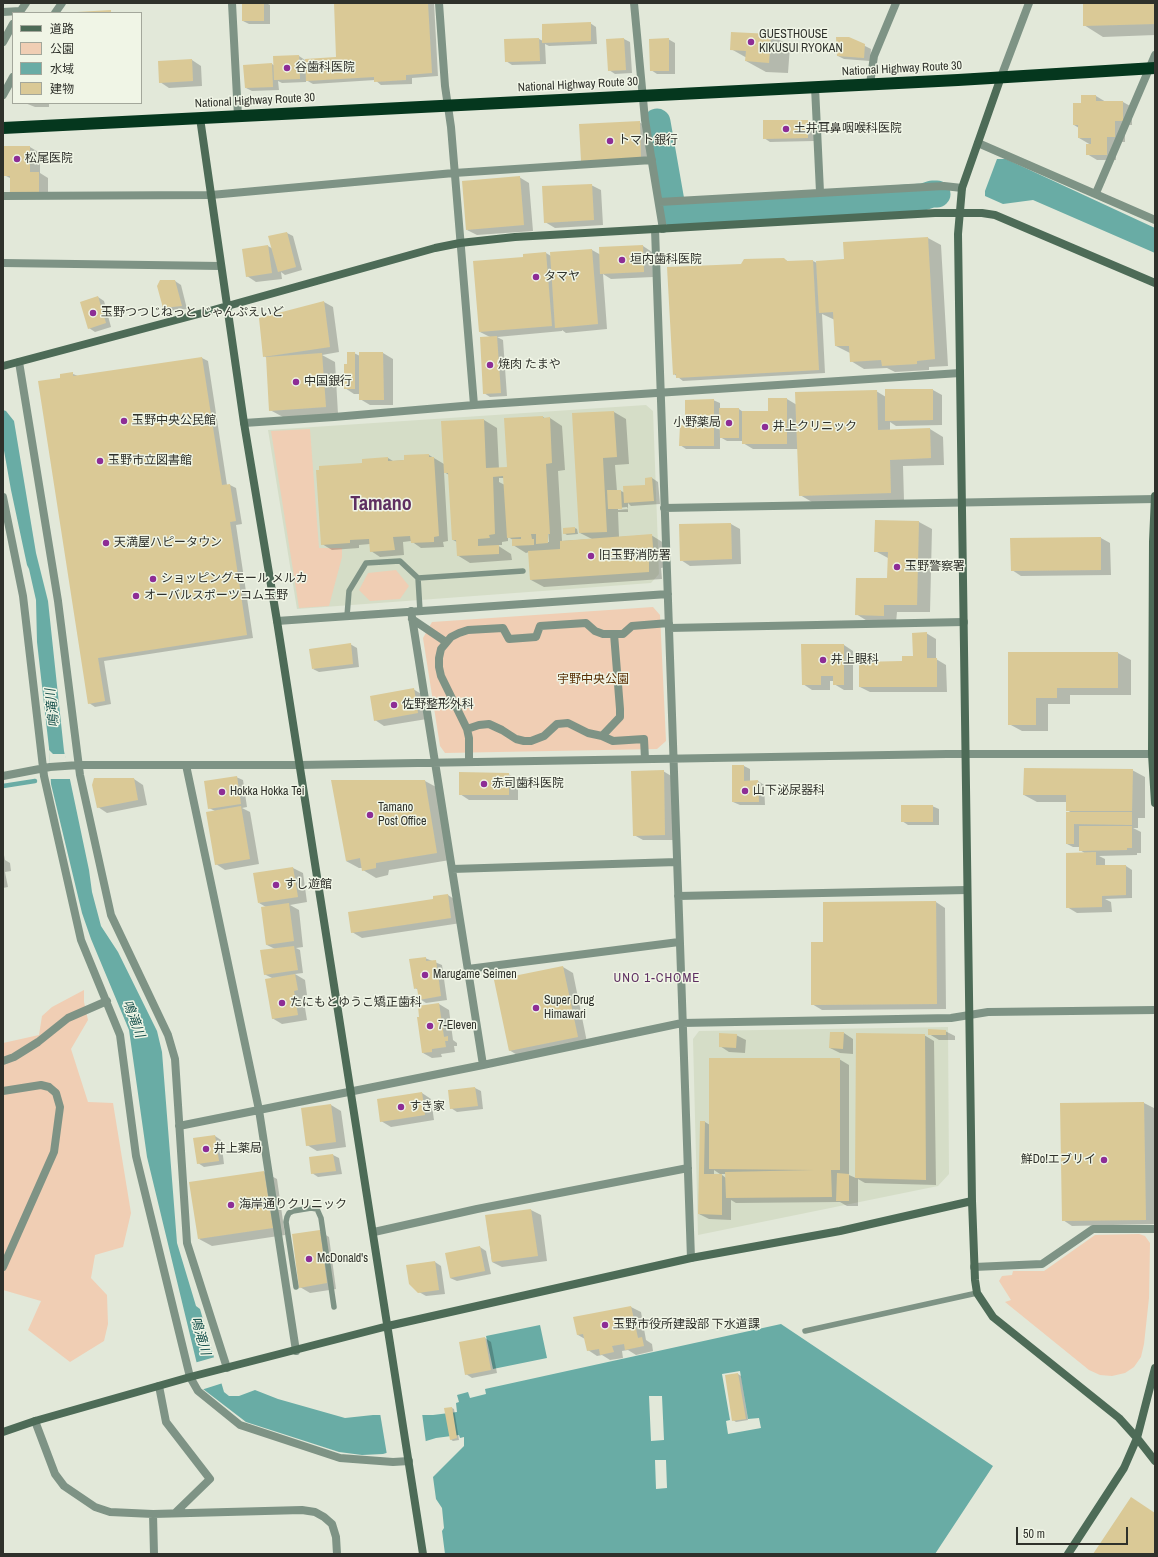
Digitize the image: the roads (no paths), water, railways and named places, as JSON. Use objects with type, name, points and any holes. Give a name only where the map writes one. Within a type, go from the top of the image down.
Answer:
[{"type":"highway","name":"National Highway Route 30","points":[[3,128],[815,87],[1152,68]]},
{"type":"street","points":[[3,12],[20,12],[26,3]]},
{"type":"street","points":[[56,12],[62,3]]},
{"type":"street","points":[[232,3],[238,116]]},
{"type":"street","points":[[440,3],[445,86],[451,128],[474,405]]},
{"type":"street","points":[[634,3],[645,120],[652,160],[667,201],[659,229],[660,393],[691,1258]]},
{"type":"street","points":[[870,84],[874,56],[896,3]]},
{"type":"street","points":[[1029,3],[962,188],[959,213],[967,890],[974,1267],[977,1293],[982,1303],[993,1317],[1118,1418],[1137,1438],[1155,1461]]},
{"type":"street","points":[[3,42],[12,26]]},
{"type":"street","points":[[1096,193],[1152,68],[1155,55]]},
{"type":"street","points":[[3,95],[12,79]]},
{"type":"street","points":[[815,87],[820,192]]},
{"type":"street","points":[[200,118],[244,423],[352,1092],[423,1554]]},
{"type":"street","points":[[978,143],[1096,193],[1155,220]]},
{"type":"street","points":[[3,196],[211,195],[454,173],[652,160]]},
{"type":"street","points":[[667,201],[944,186],[962,188]]},
{"type":"street","points":[[3,366],[435,248],[460,243],[515,237],[935,213],[995,214],[1155,283]]},
{"type":"street","points":[[3,263],[221,266]]},
{"type":"street","points":[[19,362],[58,601],[79,765],[111,915],[168,1035],[175,1059],[187,1243],[224,1369]]},
{"type":"street","points":[[244,423],[334,418],[474,405],[960,373]]},
{"type":"street","points":[[1155,496],[1152,542],[1152,754],[1155,803]]},
{"type":"street","points":[[3,497],[23,596],[46,767],[81,940],[120,1035],[136,1156],[198,1391],[240,1425],[340,1458],[393,1462],[408,1461]]},
{"type":"street","points":[[664,508],[1155,499]]},
{"type":"street","points":[[277,621],[347,616],[411,615],[420,611],[668,594]]},
{"type":"street","points":[[411,615],[446,642]]},
{"type":"street","points":[[411,615],[483,1065]]},
{"type":"street","points":[[469,762],[469,738],[467,729],[441,676],[439,658],[442,648],[446,642],[459,633],[468,630],[503,628],[509,639],[536,637],[540,626],[586,623],[595,631],[602,634],[623,634],[632,626],[964,622]]},
{"type":"street","points":[[602,736],[620,717],[614,634]]},
{"type":"street","points":[[467,729],[478,725],[489,724],[516,739],[524,741],[537,739],[544,736],[557,724],[563,723],[575,726],[588,733],[613,740],[644,739],[644,759]]},
{"type":"street","points":[[3,776],[46,767],[79,765],[300,765],[966,754],[1152,754]]},
{"type":"street","points":[[186,765],[259,1110],[296,1351]]},
{"type":"street","points":[[452,869],[677,862]]},
{"type":"street","points":[[678,896],[967,890]]},
{"type":"street","points":[[468,969],[679,942]]},
{"type":"street","points":[[3,1061],[14,1057],[38,1042],[68,1018],[107,1001]]},
{"type":"street","points":[[179,1126],[352,1092],[682,1023],[951,1018],[988,1012],[1155,1010]]},
{"type":"street","points":[[3,1090],[41,1084],[49,1087],[56,1093],[60,1107],[54,1152],[3,1267]]},
{"type":"street","points":[[374,1232],[477,1209],[688,1168]]},
{"type":"street","points":[[3,1432],[35,1421],[159,1386],[388,1326],[691,1258],[840,1231],[972,1201]]},
{"type":"street","points":[[974,1267],[1042,1264],[1093,1229],[1155,1228]]},
{"type":"street","points":[[1068,1554],[1124,1468],[1137,1438],[1155,1368]]},
{"type":"street","points":[[159,1386],[166,1422],[210,1479],[175,1513]]},
{"type":"street","points":[[35,1421],[55,1474],[64,1486],[95,1507],[110,1512],[153,1514],[302,1510],[315,1512],[332,1524],[336,1537],[337,1554]]},
{"type":"street","points":[[153,1514],[154,1554]]},
{"type":"lane","points":[[347,616],[349,591],[366,563],[400,561],[418,578],[420,611]]},
{"type":"lane","points":[[418,578],[523,571]]},
{"type":"lane","points":[[296,1287],[286,1222],[287,1217],[293,1211],[310,1208],[317,1209],[321,1218],[334,1307]]},
{"type":"lane","points":[[805,1331],[977,1293]]},
{"type":"water","points":[[997,159],[1006,159],[1155,228],[1155,253],[1033,200],[1003,204],[985,196],[985,191]]},
{"type":"water","name":"鳴滝川","points":[[3,410],[6,411],[14,421],[36,553],[48,601],[64,751],[89,870],[92,892],[101,926],[118,952],[157,1031],[162,1052],[177,1243],[196,1306],[200,1309],[224,1392],[229,1396],[239,1396],[255,1390],[278,1399],[345,1418],[373,1415],[433,1415],[457,1412],[456,1403],[459,1402],[457,1395],[468,1392],[470,1398],[486,1394],[485,1389],[781,1324],[993,1466],[935,1554],[445,1554],[442,1531],[444,1528],[442,1508],[436,1499],[433,1477],[464,1446],[464,1437],[460,1438],[459,1435],[436,1438],[383,1454],[362,1455],[339,1452],[246,1422],[203,1389],[147,1157],[129,1030],[91,939],[82,913],[51,784],[49,748],[37,642],[36,600],[11,490],[3,445]]},
{"type":"water","points":[[540,1325],[547,1358],[493,1369],[486,1336]]},
{"type":"waterway","points":[[657,122],[673,213],[923,197],[937,194]]},
{"type":"waterway","points":[[3,786],[35,781]]},
{"type":"place","name":"GUESTHOUSE KIKUSUI RYOKAN","points":[[751,42]]},
{"type":"place","name":"谷歯科医院","points":[[287,68]]},
{"type":"place","name":"土井耳鼻咽喉科医院","points":[[786,129]]},
{"type":"place","name":"トマト銀行","points":[[610,141]]},
{"type":"place","name":"松尾医院","points":[[17,159]]},
{"type":"place","name":"垣内歯科医院","points":[[622,260]]},
{"type":"place","name":"タマヤ","points":[[536,277]]},
{"type":"place","name":"玉野つつじねっと じゃんぷえいど","points":[[93,313]]},
{"type":"place","name":"焼肉 たまや","points":[[490,365]]},
{"type":"place","name":"中国銀行","points":[[296,382]]},
{"type":"place","name":"玉野中央公民館","points":[[124,421]]},
{"type":"place","name":"小野薬局","points":[[729,423]]},
{"type":"place","name":"井上クリニック","points":[[765,427]]},
{"type":"place","name":"玉野市立図書館","points":[[100,461]]},
{"type":"place","name":"天満屋ハピータウン","points":[[106,543]]},
{"type":"place","name":"旧玉野消防署","points":[[591,556]]},
{"type":"place","name":"玉野警察署","points":[[897,567]]},
{"type":"place","name":"ショッピングモール メルカ","points":[[153,579]]},
{"type":"place","name":"オーバルスポーツコム玉野","points":[[136,596]]},
{"type":"place","name":"井上眼科","points":[[823,660]]},
{"type":"place","name":"佐野整形外科","points":[[394,705]]},
{"type":"place","name":"赤司歯科医院","points":[[484,784]]},
{"type":"place","name":"山下泌尿器科","points":[[745,791]]},
{"type":"place","name":"Hokka Hokka Tei","points":[[222,792]]},
{"type":"place","name":"Tamano Post Office","points":[[370,815]]},
{"type":"place","name":"すし遊館","points":[[276,885]]},
{"type":"place","name":"Marugame Seimen","points":[[425,975]]},
{"type":"place","name":"たにもとゆうこ矯正歯科","points":[[282,1003]]},
{"type":"place","name":"Super Drug Himawari","points":[[536,1008]]},
{"type":"place","name":"7-Eleven","points":[[430,1026]]},
{"type":"place","name":"すき家","points":[[401,1107]]},
{"type":"place","name":"井上薬局","points":[[206,1149]]},
{"type":"place","name":"鮮Do!エブリイ","points":[[1104,1160]]},
{"type":"place","name":"海岸通りクリニック","points":[[231,1205]]},
{"type":"place","name":"McDonald's","points":[[309,1259]]},
{"type":"place","name":"玉野市役所建設部 下水道課","points":[[605,1325]]},
{"type":"district","name":"Tamano","points":[[381,505]]},
{"type":"district","name":"UNO 1-CHOME","points":[[657,979]]},
{"type":"park label","name":"宇野中央公園","points":[[593,680]]}]
